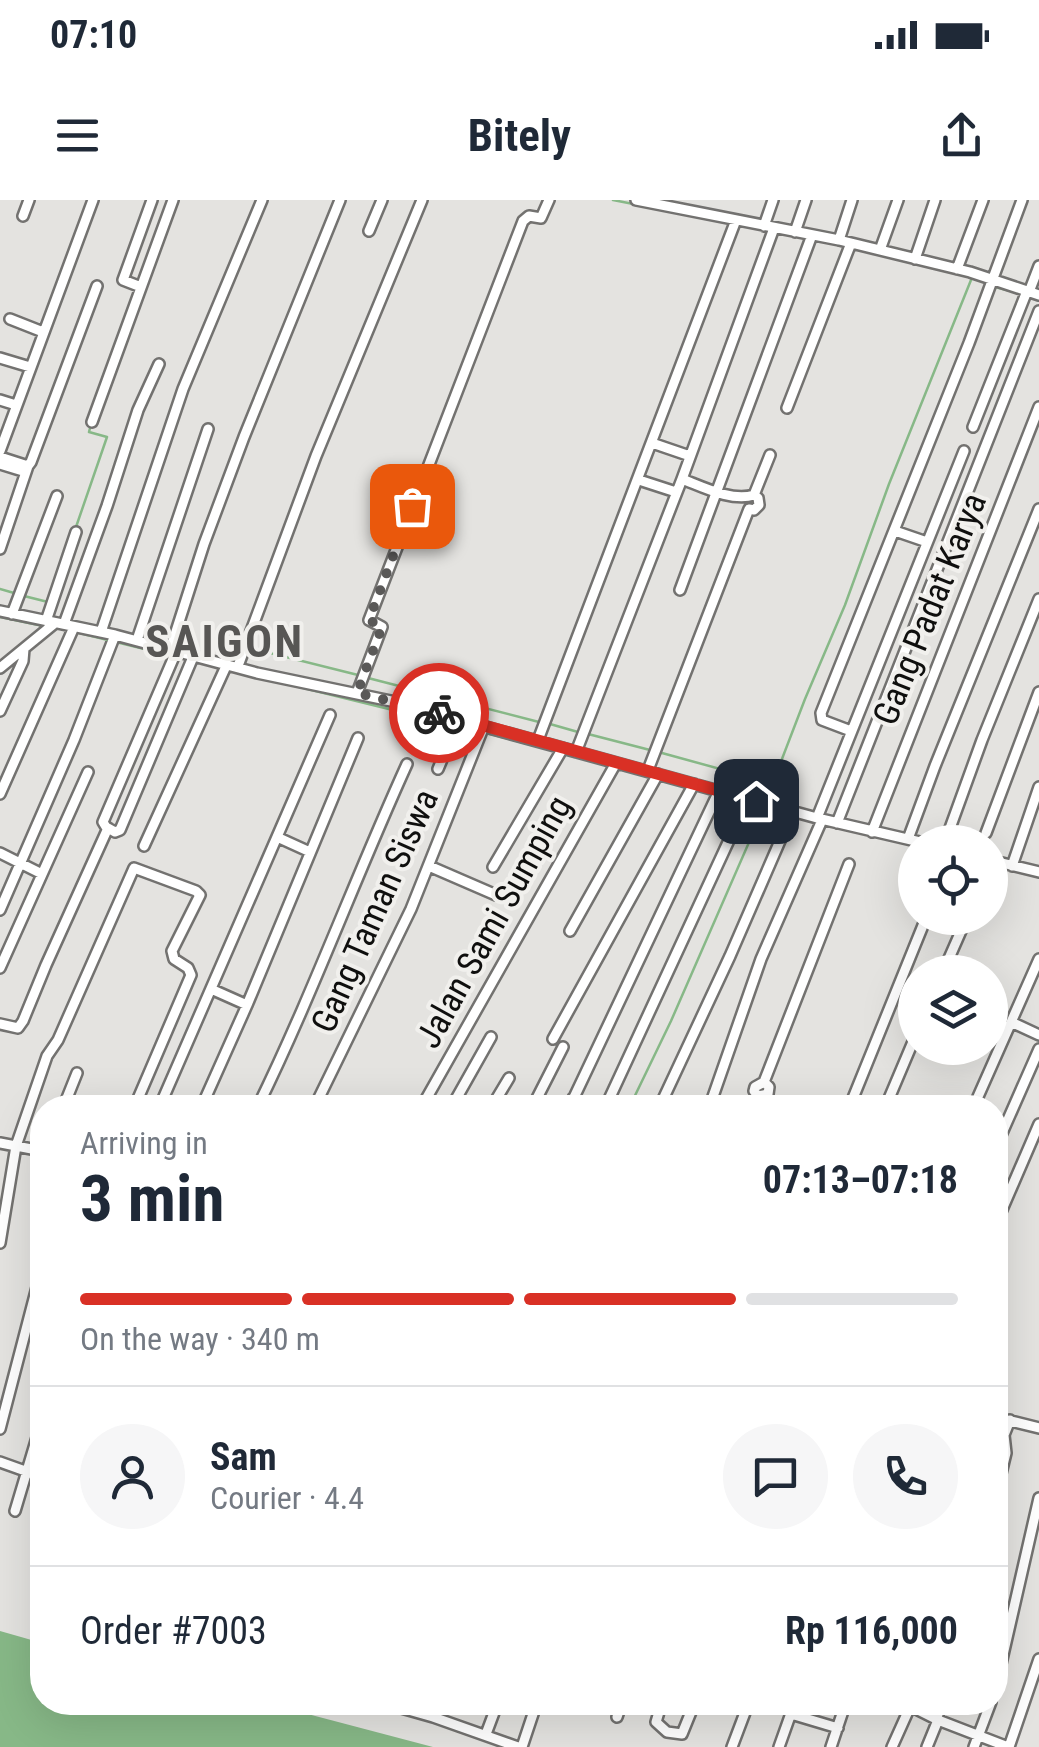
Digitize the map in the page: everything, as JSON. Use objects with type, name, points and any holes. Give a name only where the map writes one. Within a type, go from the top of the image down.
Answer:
[{"type":"street","points":[[23,216],[29,200]]},
{"type":"street","points":[[0,549],[16,405],[93,200]]},
{"type":"street","points":[[141,287],[122,280],[152,200]]},
{"type":"street","points":[[92,422],[172,200]]},
{"type":"street","points":[[100,632],[183,389],[262,200]]},
{"type":"street","points":[[192,659],[120,830],[115,832],[104,822],[173,653],[204,544],[244,437],[340,200]]},
{"type":"street","points":[[368,232],[382,200]]},
{"type":"street","points":[[144,846],[229,666],[422,200]]},
{"type":"street","points":[[357,693],[382,627],[369,620],[523,221],[529,216],[541,218],[549,200]]},
{"type":"street","points":[[636,200],[684,205],[736,220],[839,240],[850,247],[880,250],[957,269],[1032,293]]},
{"type":"street","points":[[576,752],[682,479],[769,227],[772,200]]},
{"type":"street","points":[[795,232],[806,200]]},
{"type":"street","points":[[839,240],[852,200]]},
{"type":"street","points":[[880,250],[898,200]]},
{"type":"street","points":[[914,259],[934,200]]},
{"type":"street","points":[[957,269],[983,200]]},
{"type":"street","points":[[851,731],[822,720],[821,713],[1022,200]]},
{"type":"street","points":[[538,740],[736,220]]},
{"type":"street","points":[[680,590],[812,236]]},
{"type":"street","points":[[787,408],[850,247]]},
{"type":"street","points":[[973,428],[1032,293],[1039,266]]},
{"type":"street","points":[[11,463],[33,458],[97,286]]},
{"type":"street","points":[[837,823],[1039,311]]},
{"type":"street","points":[[10,319],[43,332]]},
{"type":"street","points":[[0,358],[30,367]]},
{"type":"street","points":[[0,794],[107,506],[138,410],[159,364]]},
{"type":"street","points":[[0,400],[16,405]]},
{"type":"street","name":"Gang Padat Karya","points":[[872,832],[1039,407]]},
{"type":"street","points":[[137,640],[208,430]]},
{"type":"street","points":[[652,444],[690,456]]},
{"type":"street","points":[[714,1095],[761,959],[964,450]]},
{"type":"street","points":[[570,931],[653,772],[749,501],[770,455]]},
{"type":"street","points":[[682,479],[749,501]]},
{"type":"street","points":[[639,480],[676,492]]},
{"type":"street","points":[[12,614],[57,496]]},
{"type":"street","points":[[913,825],[1039,509]]},
{"type":"street","points":[[895,530],[927,542]]},
{"type":"street","points":[[61,627],[76,532]]},
{"type":"street","points":[[951,825],[1039,599]]},
{"type":"street","points":[[0,611],[61,627],[100,632],[113,639],[137,640],[192,659],[357,693],[459,720],[483,731],[538,740],[898,837]]},
{"type":"street","points":[[0,668],[61,627]]},
{"type":"street","points":[[0,910],[113,639]]},
{"type":"street","points":[[0,711],[23,661],[24,649]]},
{"type":"street","points":[[989,825],[1039,692]]},
{"type":"street","points":[[165,1095],[330,714]]},
{"type":"street","points":[[438,768],[459,720]]},
{"type":"street","name":"Gang Taman Siswa","points":[[320,1095],[397,939],[483,731]]},
{"type":"street","points":[[207,1095],[358,738]]},
{"type":"street","points":[[493,867],[562,748]]},
{"type":"street","name":"Jalan Sami Sumping","points":[[428,1095],[616,763]]},
{"type":"street","points":[[263,1095],[407,764]]},
{"type":"street","points":[[0,968],[88,772]]},
{"type":"street","points":[[554,1039],[694,784]]},
{"type":"street","points":[[1012,866],[1039,788]]},
{"type":"street","points":[[574,1095],[719,791]]},
{"type":"street","points":[[609,1095],[743,810]]},
{"type":"street","points":[[664,1095],[792,811]]},
{"type":"street","points":[[0,1024],[18,1028],[23,1021],[108,828]]},
{"type":"street","points":[[277,837],[310,852]]},
{"type":"street","points":[[0,853],[42,874]]},
{"type":"street","points":[[766,1095],[769,1090],[764,1082],[849,864]]},
{"type":"street","points":[[1008,865],[1039,872]]},
{"type":"street","points":[[429,866],[496,896]]},
{"type":"street","points":[[34,1095],[48,1056],[134,868],[200,895],[172,951],[174,959],[188,968],[190,975],[139,1095]]},
{"type":"street","points":[[854,1095],[919,935]]},
{"type":"street","points":[[979,1095],[1039,959]]},
{"type":"street","points":[[211,989],[246,1005]]},
{"type":"street","points":[[1011,1022],[1039,1035]]},
{"type":"street","points":[[459,1095],[491,1037]]},
{"type":"street","points":[[539,1095],[564,1047]]},
{"type":"street","points":[[1008,1120],[1039,1050]]},
{"type":"street","points":[[891,1095],[904,1065]]},
{"type":"street","points":[[68,1095],[77,1073]]},
{"type":"street","points":[[499,1095],[508,1078]]},
{"type":"street","points":[[0,1244],[16,1146],[30,1107]]},
{"type":"street","points":[[1008,1196],[1039,1124]]},
{"type":"street","points":[[0,1143],[30,1149]]},
{"type":"street","points":[[0,1429],[30,1314]]},
{"type":"street","points":[[1008,1420],[1039,1428]]},
{"type":"street","points":[[0,1462],[28,1472]]},
{"type":"street","points":[[15,1511],[30,1465]]},
{"type":"street","points":[[1008,1633],[1039,1498]]},
{"type":"street","points":[[934,1715],[976,1742],[1008,1747],[1039,1660]]},
{"type":"street","points":[[427,1715],[520,1747],[532,1715]]},
{"type":"street","points":[[486,1734],[493,1715]]},
{"type":"street","points":[[658,1715],[656,1722],[668,1732],[682,1734],[689,1715]]},
{"type":"street","points":[[732,1747],[744,1715]]},
{"type":"street","points":[[779,1747],[791,1715]]},
{"type":"street","points":[[794,1715],[838,1728]]},
{"type":"street","points":[[831,1747],[842,1715]]},
{"type":"street","points":[[892,1747],[903,1715]]},
{"type":"street","points":[[927,1747],[939,1715]]},
{"type":"street","points":[[976,1742],[986,1715]]},
{"type":"shaded area","points":[[0,1631],[30,1640],[30,1715],[312,1715],[433,1747],[0,1747]]},
{"type":"waterway","points":[[613,200],[679,213]]},
{"type":"waterway","points":[[767,798],[971,280]]},
{"type":"waterway","points":[[995,287],[1022,294]]},
{"type":"waterway","points":[[4,454],[17,419]]},
{"type":"waterway","points":[[76,527],[107,437],[89,432],[91,424]]},
{"type":"waterway","points":[[0,589],[14,593]]},
{"type":"waterway","points":[[24,596],[48,602]]},
{"type":"waterway","points":[[0,617],[48,627]]},
{"type":"waterway","points":[[75,632],[169,655]]},
{"type":"waterway","points":[[213,638],[240,645]]},
{"type":"waterway","points":[[250,648],[358,675]]},
{"type":"waterway","points":[[368,678],[539,722]]},
{"type":"waterway","points":[[287,684],[454,725]]},
{"type":"waterway","points":[[550,724],[578,732]]},
{"type":"waterway","points":[[462,727],[478,731]]},
{"type":"waterway","points":[[486,733],[555,751]]},
{"type":"waterway","points":[[588,734],[650,750]]},
{"type":"waterway","points":[[662,753],[771,783]]},
{"type":"waterway","points":[[565,754],[608,765]]},
{"type":"waterway","points":[[619,768],[650,777]]},
{"type":"waterway","points":[[660,780],[686,787]]},
{"type":"waterway","points":[[635,1095],[764,808]]},
{"type":"way so far","points":[[412,506],[369,620],[382,627],[357,693],[439,713]]},
{"type":"district","name":"SAIGON","points":[[225,641]]},
{"type":"route","points":[[439,713],[756,801]]}]
